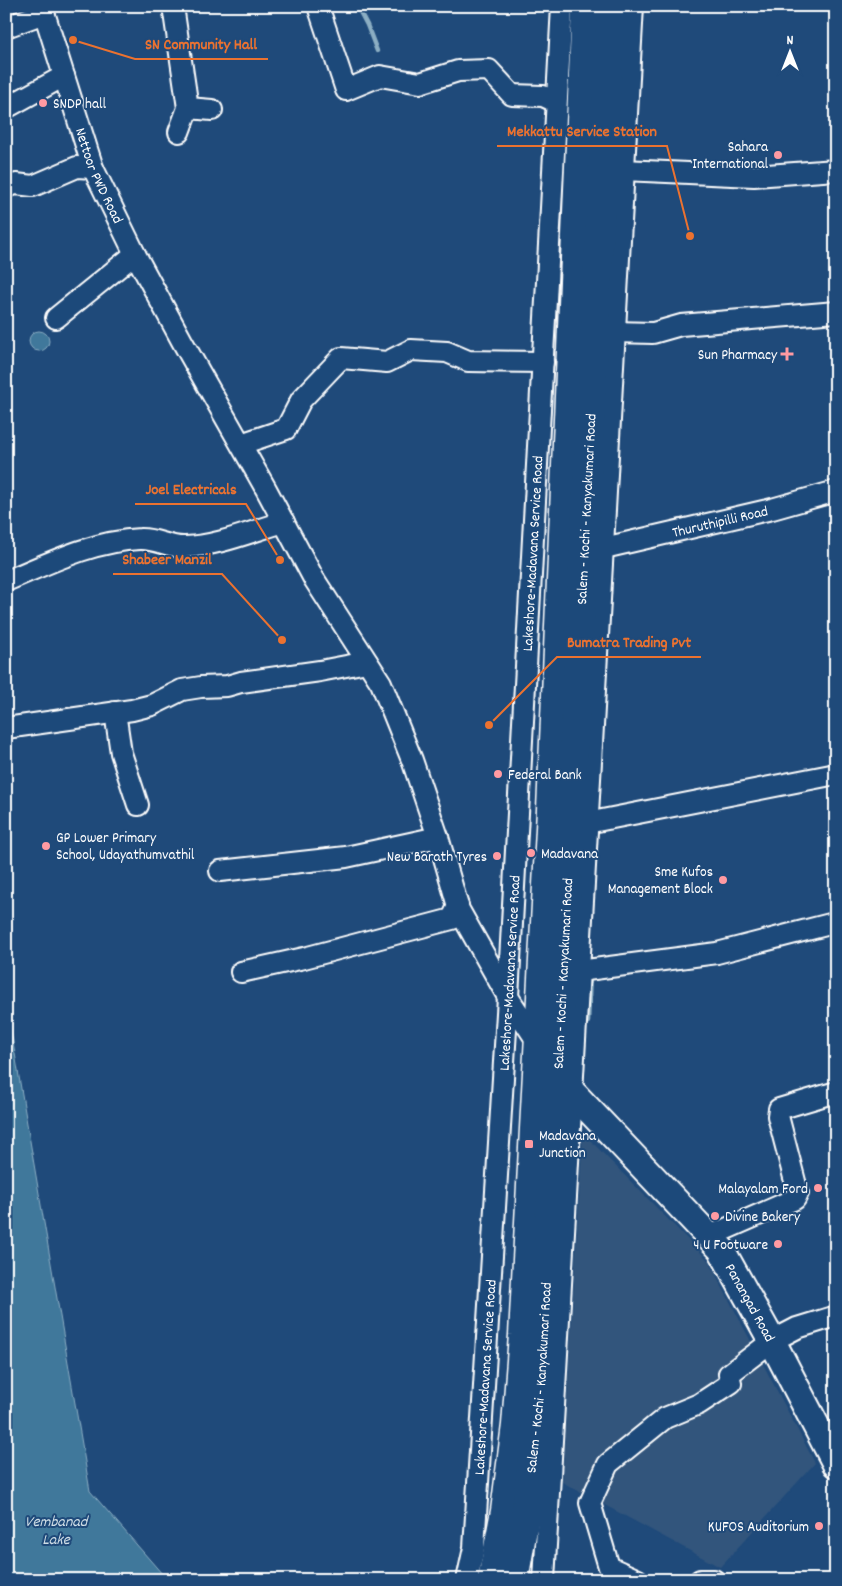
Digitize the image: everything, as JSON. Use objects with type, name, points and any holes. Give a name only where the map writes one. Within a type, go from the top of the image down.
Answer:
[{"type":"highway","name":"Salem - Kochi - Kanyakumari Road","points":[[492,1580],[505,1511],[516,1424],[523,1335],[552,800],[586,6]]},
{"type":"highway","name":"Salem - Kochi - Kanyakumari Road","points":[[514,1580],[526,1511],[540,1388],[565,1083],[611,6]]},
{"type":"highway","points":[[539,1044],[565,1083]]},
{"type":"main road","name":"Panangad Road","points":[[565,1083],[722,1249],[836,1464]]},
{"type":"street","points":[[173,6],[188,108],[179,132]]},
{"type":"street","points":[[318,6],[346,90],[380,76],[420,83],[458,71],[489,70],[512,95],[543,96],[556,102]]},
{"type":"street","name":"Lakeshore-Madavana Service Road","points":[[467,1580],[474,1548],[508,997],[562,6]]},
{"type":"street","points":[[544,1580],[565,1083],[580,971],[633,6]]},
{"type":"street","points":[[6,26],[43,10]]},
{"type":"street","name":"Nettoor PWD Road","points":[[43,10],[93,168],[182,341],[241,444],[314,579],[381,684],[409,752],[438,837],[458,906],[508,997],[539,1044]]},
{"type":"street","points":[[6,108],[64,76]]},
{"type":"street","points":[[188,108],[212,110]]},
{"type":"street","points":[[6,188],[16,184],[33,186],[77,167],[93,168]]},
{"type":"street","points":[[623,170],[754,176],[836,170]]},
{"type":"street","points":[[56,318],[136,254]]},
{"type":"street","points":[[614,332],[653,333],[681,325],[836,312]]},
{"type":"street","points":[[241,444],[286,429],[301,400],[341,358],[387,362],[411,350],[447,352],[468,361],[543,362]]},
{"type":"street","name":"Thuruthipilli Road","points":[[604,548],[836,491]]},
{"type":"street","points":[[6,581],[61,558],[96,546],[141,539],[183,547],[210,544],[284,522]]},
{"type":"street","points":[[6,728],[152,705],[182,690],[227,686],[240,682],[320,671],[367,662]]},
{"type":"street","points":[[115,712],[121,753],[138,805]]},
{"type":"street","points":[[588,823],[836,774]]},
{"type":"street","points":[[220,871],[346,856],[438,837]]},
{"type":"street","points":[[242,972],[304,958],[452,919],[458,906]]},
{"type":"street","points":[[580,971],[716,953],[834,923]]},
{"type":"street","points":[[710,1236],[795,1199],[798,1193],[778,1116],[779,1109],[836,1092]]},
{"type":"street","points":[[638,1580],[609,1567],[590,1504],[608,1464],[665,1418],[699,1404],[731,1383],[729,1374],[772,1341],[797,1328],[836,1316]]},
{"type":"street","points":[[700,1580],[714,1580]]},
{"type":"shaded area","points":[[583,1133],[708,1260],[815,1463],[720,1567],[562,1482]]},
{"type":"water","points":[[35,331],[43,331],[49,337],[49,345],[43,351],[35,351],[29,345],[29,337]]},
{"type":"water","name":"Vembanad Lake","points":[[6,1001],[90,1491],[163,1575],[163,1580],[6,1580]]},
{"type":"waterway","points":[[357,6],[377,51]]},
{"type":"waterway","points":[[588,1022],[590,976]]},
{"type":"place","name":"SN Community Hall","points":[[73,40]]},
{"type":"place","name":"SNDP hall","points":[[43,103]]},
{"type":"place","name":"Sahara International","points":[[778,155]]},
{"type":"place","name":"Mekkattu Service Station","points":[[690,236]]},
{"type":"place","name":"Sun Pharmacy","points":[[787,354]]},
{"type":"place","name":"Joel Electricals","points":[[280,560]]},
{"type":"place","name":"Shabeer Manzil","points":[[282,640]]},
{"type":"place","name":"Bumatra Trading Pvt","points":[[489,725]]},
{"type":"place","name":"Federal Bank","points":[[498,774]]},
{"type":"place","name":"GP Lower Primary School, Udayathumvathil","points":[[46,846]]},
{"type":"place","name":"Madavana","points":[[531,853]]},
{"type":"place","name":"New Barath Tyres","points":[[497,856]]},
{"type":"place","name":"Sme Kufos Management Block","points":[[723,880]]},
{"type":"place","name":"Madavana Junction","points":[[529,1144]]},
{"type":"place","name":"Malayalam Ford","points":[[818,1188]]},
{"type":"place","name":"Divine Bakery","points":[[715,1216]]},
{"type":"place","name":"4 U Footware","points":[[778,1244]]},
{"type":"place","name":"KUFOS Auditorium","points":[[819,1526]]}]
